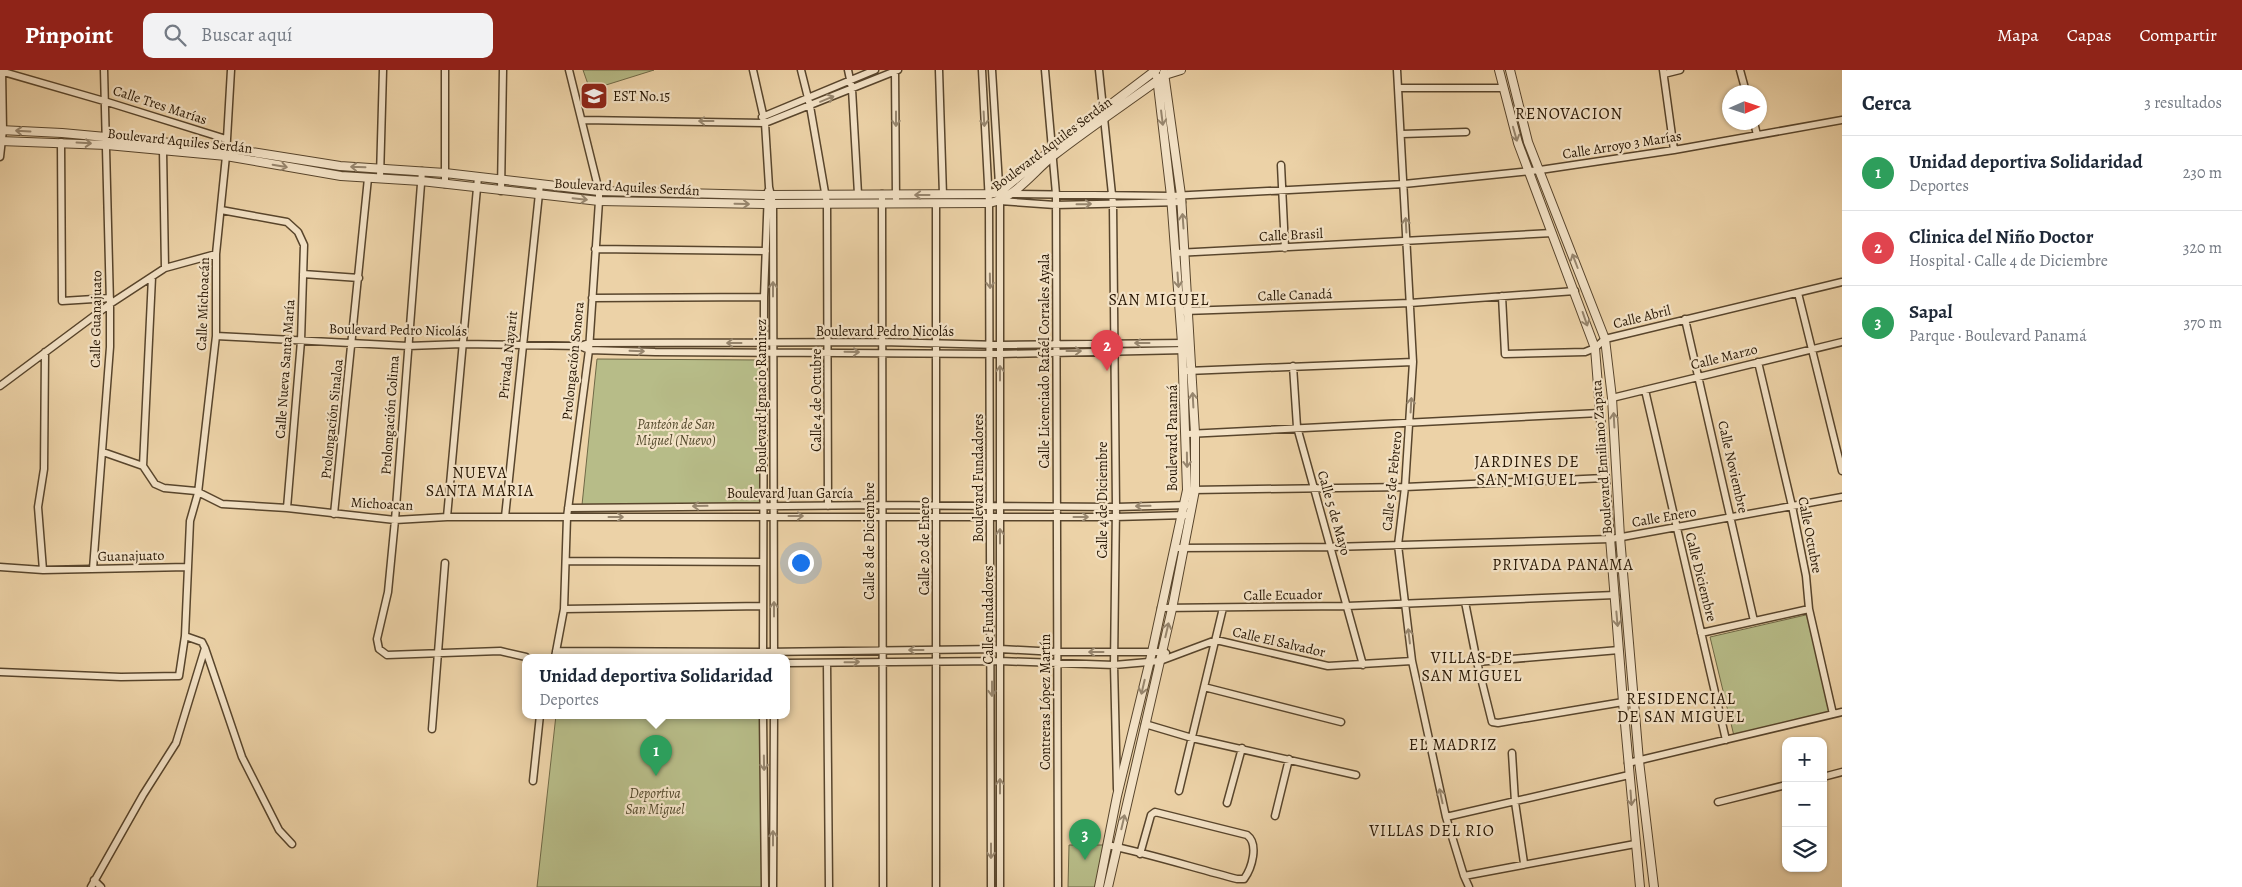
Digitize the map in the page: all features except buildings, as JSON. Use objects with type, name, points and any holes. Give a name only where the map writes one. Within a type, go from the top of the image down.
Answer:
[{"type":"street","name":"Calle Guanajuato","points":[[93,569],[102,452],[110,301],[104,70]]},
{"type":"street","name":"Calle Michoacán","points":[[198,493],[216,336],[216,254],[226,152],[231,70]]},
{"type":"street","points":[[380,177],[383,70]]},
{"type":"street","points":[[445,70],[445,184]]},
{"type":"street","points":[[501,191],[502,70]]},
{"type":"street","name":"Prolongación Sonora","points":[[555,654],[564,609],[567,517],[589,346],[599,201],[599,191],[583,120],[569,70]]},
{"type":"street","points":[[753,70],[764,115],[770,195]]},
{"type":"street","name":"Calle 4 de Octubre","points":[[801,70],[810,106],[827,204],[828,506]]},
{"type":"street","points":[[848,70],[852,89],[858,194]]},
{"type":"street","points":[[755,122],[764,115],[875,70]]},
{"type":"street","points":[[583,120],[765,123],[896,70],[896,204]]},
{"type":"street","points":[[939,70],[943,195]]},
{"type":"street","name":"Boulevard Fundadores","points":[[982,70],[989,203],[992,887]]},
{"type":"street","points":[[992,70],[1000,192],[1011,194],[1112,195],[1172,199]]},
{"type":"street","points":[[1045,70],[1056,194]]},
{"type":"street","points":[[1099,70],[1112,195]]},
{"type":"street","name":"Boulevard Aquiles Serdán","points":[[1,130],[226,152],[340,166],[478,176],[599,191],[770,195],[988,194],[1000,192],[1156,70]]},
{"type":"street","name":"Boulevard Panamá","points":[[1108,887],[1172,609],[1192,505],[1187,346],[1176,253],[1172,199],[1156,70]]},
{"type":"street","name":"Boulevard Aquiles Serdán","points":[[1,141],[106,141],[163,150],[226,152],[340,176],[380,177],[599,201],[936,205],[989,203],[1000,202],[1011,194],[1053,152],[1104,120],[1157,80],[1164,72],[1181,70]]},
{"type":"street","name":"Calle 5 de Febrero","points":[[1397,70],[1408,242],[1413,362],[1405,487],[1398,545],[1412,661],[1446,817],[1469,887]]},
{"type":"street","name":"Boulevard Emiliano Zapata","points":[[1499,70],[1502,88],[1528,171],[1595,348],[1628,763],[1640,887]]},
{"type":"street","name":"Boulevard Emiliano Zapata","points":[[1510,70],[1528,142],[1605,339],[1612,398],[1620,537],[1639,761],[1654,887]]},
{"type":"street","points":[[1674,150],[1664,72],[1680,70]]},
{"type":"street","points":[[1740,70],[1744,85]]},
{"type":"street","name":"Calle Tres Marías","points":[[1,71],[104,100],[226,139]]},
{"type":"street","points":[[0,156],[1,71]]},
{"type":"street","name":"Boulevard Panamá","points":[[1164,72],[1181,198],[1185,252],[1184,311]]},
{"type":"street","points":[[1399,88],[1502,88]]},
{"type":"street","name":"Calle Arroyo 3 Marías","points":[[1172,199],[1283,190],[1404,184],[1540,170],[1674,150],[1842,120]]},
{"type":"street","points":[[1756,130],[1757,135]]},
{"type":"street","points":[[1402,134],[1466,132]]},
{"type":"street","points":[[61,142],[62,301],[110,301]]},
{"type":"street","points":[[163,150],[165,268]]},
{"type":"street","points":[[1281,165],[1285,248]]},
{"type":"street","name":"Prolongación Colima","points":[[422,171],[395,520],[388,592],[377,639],[379,649],[387,655],[438,653]]},
{"type":"street","points":[[447,517],[478,176]]},
{"type":"street","name":"Prolongación Sinaloa","points":[[334,514],[353,342],[368,178]]},
{"type":"street","name":"Privada Nayarit","points":[[505,518],[540,184]]},
{"type":"street","name":"Calle Fundadores","points":[[1000,192],[1000,887]]},
{"type":"street","name":"Calle 8 de Diciembre","points":[[882,194],[883,887]]},
{"type":"street","name":"Calle Licenciado Rafaél Corrales Ayala","points":[[1056,194],[1057,517]]},
{"type":"street","name":"Boulevard Ignacio Ramirez","points":[[770,195],[773,343],[774,654]]},
{"type":"street","name":"Calle 4 de Diciembre","points":[[1112,195],[1116,507],[1114,665],[1117,796]]},
{"type":"street","points":[[1000,202],[1056,205],[1113,204],[1172,199]]},
{"type":"street","name":"Boulevard Ignacio Ramirez","points":[[763,654],[764,297],[770,204]]},
{"type":"street","name":"Calle 20 de Enero","points":[[936,205],[936,887]]},
{"type":"street","name":"Calle Nueva Santa María","points":[[221,210],[287,222],[298,232],[304,245],[301,341],[287,508]]},
{"type":"street","name":"Calle Brasil","points":[[1176,253],[1552,233]]},
{"type":"street","points":[[595,249],[766,251]]},
{"type":"street","points":[[0,386],[110,301],[165,268],[216,254]]},
{"type":"street","points":[[303,274],[359,278]]},
{"type":"street","points":[[0,672],[121,677],[179,676],[185,636],[190,521],[198,493],[164,488],[154,484],[143,466],[152,277]]},
{"type":"street","name":"Calle Abril","points":[[1595,348],[1605,339],[1842,282]]},
{"type":"street","name":"Calle Canadá","points":[[1184,311],[1410,303],[1575,292]]},
{"type":"street","points":[[1798,293],[1842,471]]},
{"type":"street","points":[[1502,296],[1505,354],[1585,352],[1595,348]]},
{"type":"street","points":[[592,298],[764,297]]},
{"type":"street","name":"Calle Noviembre","points":[[1686,319],[1754,621]]},
{"type":"street","name":"Boulevard Pedro Nicolás","points":[[216,336],[408,346],[462,344],[589,346],[882,342],[1000,345],[1114,343],[1187,346]]},
{"type":"street","name":"Calle Marzo","points":[[1612,398],[1811,348],[1842,342]]},
{"type":"street","name":"Boulevard Pedro Nicolás","points":[[589,346],[764,352],[990,354],[1115,351],[1187,346]]},
{"type":"street","points":[[43,570],[38,507],[44,469],[45,352]]},
{"type":"street","points":[[1188,370],[1413,362]]},
{"type":"street","name":"Calle Octubre","points":[[1758,362],[1792,506],[1806,576],[1809,609],[1833,714]]},
{"type":"street","name":"Calle 5 de Mayo","points":[[1293,366],[1297,427],[1362,665]]},
{"type":"street","name":"Calle Diciembre","points":[[1645,390],[1726,740]]},
{"type":"street","points":[[1191,434],[1297,427],[1410,424],[1600,413]]},
{"type":"street","points":[[102,452],[143,466]]},
{"type":"street","points":[[1191,490],[1405,487],[1605,478]]},
{"type":"street","name":"Boulevard Panamá","points":[[1099,887],[1117,796],[1152,652],[1183,505],[1191,490]]},
{"type":"street","name":"Michoacan","points":[[198,493],[222,504],[287,508],[395,520],[447,517],[567,517]]},
{"type":"street","name":"Calle Enero","points":[[1175,548],[1331,547],[1611,539],[1842,497]]},
{"type":"street","name":"Boulevard Juan García","points":[[568,508],[882,504],[1116,507],[1192,505]]},
{"type":"street","name":"Boulevard Juan García","points":[[567,517],[1115,517],[1190,515]]},
{"type":"street","name":"Contreras López Martín","points":[[1057,517],[1058,887]]},
{"type":"street","points":[[567,561],[763,562]]},
{"type":"street","points":[[432,729],[445,563]]},
{"type":"street","name":"Guanajuato","points":[[0,567],[43,570],[188,567]]},
{"type":"street","name":"Calle Ecuador","points":[[1161,608],[1347,606],[1614,595]]},
{"type":"street","points":[[1465,602],[1476,662],[1492,722],[1498,723],[1623,702]]},
{"type":"street","points":[[564,609],[763,606]]},
{"type":"street","points":[[1179,791],[1223,608]]},
{"type":"street","points":[[1701,633],[1809,609]]},
{"type":"street","points":[[185,636],[202,642],[242,757],[278,830],[292,844]]},
{"type":"street","name":"Calle El Salvador","points":[[790,663],[1000,661],[1114,665],[1160,660],[1216,640],[1328,666],[1412,661]]},
{"type":"street","points":[[101,887],[92,884],[143,795],[176,743],[205,648]]},
{"type":"street","points":[[774,654],[882,650],[1000,649],[1057,652],[1162,652],[1172,656]]},
{"type":"street","points":[[1476,662],[1619,650]]},
{"type":"street","points":[[438,653],[500,651],[522,656]]},
{"type":"street","points":[[827,663],[828,887]]},
{"type":"street","points":[[1204,687],[1341,722]]},
{"type":"street","points":[[1628,763],[1842,712]]},
{"type":"street","points":[[533,782],[540,719]]},
{"type":"street","points":[[763,719],[765,887]]},
{"type":"street","points":[[773,887],[774,719]]},
{"type":"street","points":[[1145,724],[1192,738],[1356,775]]},
{"type":"street","points":[[1227,803],[1242,748]]},
{"type":"street","points":[[1512,753],[1515,802],[1524,863]]},
{"type":"street","points":[[1275,816],[1289,759]]},
{"type":"street","points":[[1827,775],[1842,772]]},
{"type":"street","points":[[1446,817],[1630,775]]},
{"type":"street","points":[[1718,802],[1782,787]]},
{"type":"street","points":[[1107,845],[1140,854],[1244,879],[1248,874],[1254,845],[1252,839],[1247,835],[1155,812],[1151,815],[1140,854]]},
{"type":"street","points":[[1464,876],[1524,863],[1635,844]]},
{"type":"green space","points":[[583,70],[654,70],[590,90]]},
{"type":"green space","name":"Panteón de San Miguel (Nuevo)","points":[[597,359],[761,360],[762,504],[582,505]]},
{"type":"green space","points":[[1810,614],[1832,711],[1734,736],[1710,637]]},
{"type":"green space","name":"Deportiva San Miguel","points":[[556,719],[762,719],[763,887],[537,887]]},
{"type":"green space","points":[[1069,845],[1105,845],[1096,887],[1068,887]]},
{"type":"place","name":"EST No.15","points":[[594,96]]},
{"type":"place","name":"Clinica del Niño Doctor","points":[[1107,371]]},
{"type":"place","name":"Unidad deportiva Solidaridad","points":[[656,776]]},
{"type":"place","name":"Sapal","points":[[1085,860]]},
{"type":"district","name":"RENOVACION","points":[[1569,114]]},
{"type":"district","name":"SAN MIGUEL","points":[[1159,300]]},
{"type":"district","name":"JARDINES DE SAN MIGUEL","points":[[1527,471]]},
{"type":"district","name":"NUEVA SANTA MARIA","points":[[480,482]]},
{"type":"district","name":"PRIVADA PANAMA","points":[[1563,565]]},
{"type":"district","name":"VILLAS DE SAN MIGUEL","points":[[1472,667]]},
{"type":"district","name":"RESIDENCIAL DE SAN MIGUEL","points":[[1681,708]]},
{"type":"district","name":"EL MADRIZ","points":[[1453,745]]},
{"type":"district","name":"VILLAS DEL RIO","points":[[1432,831]]}]
